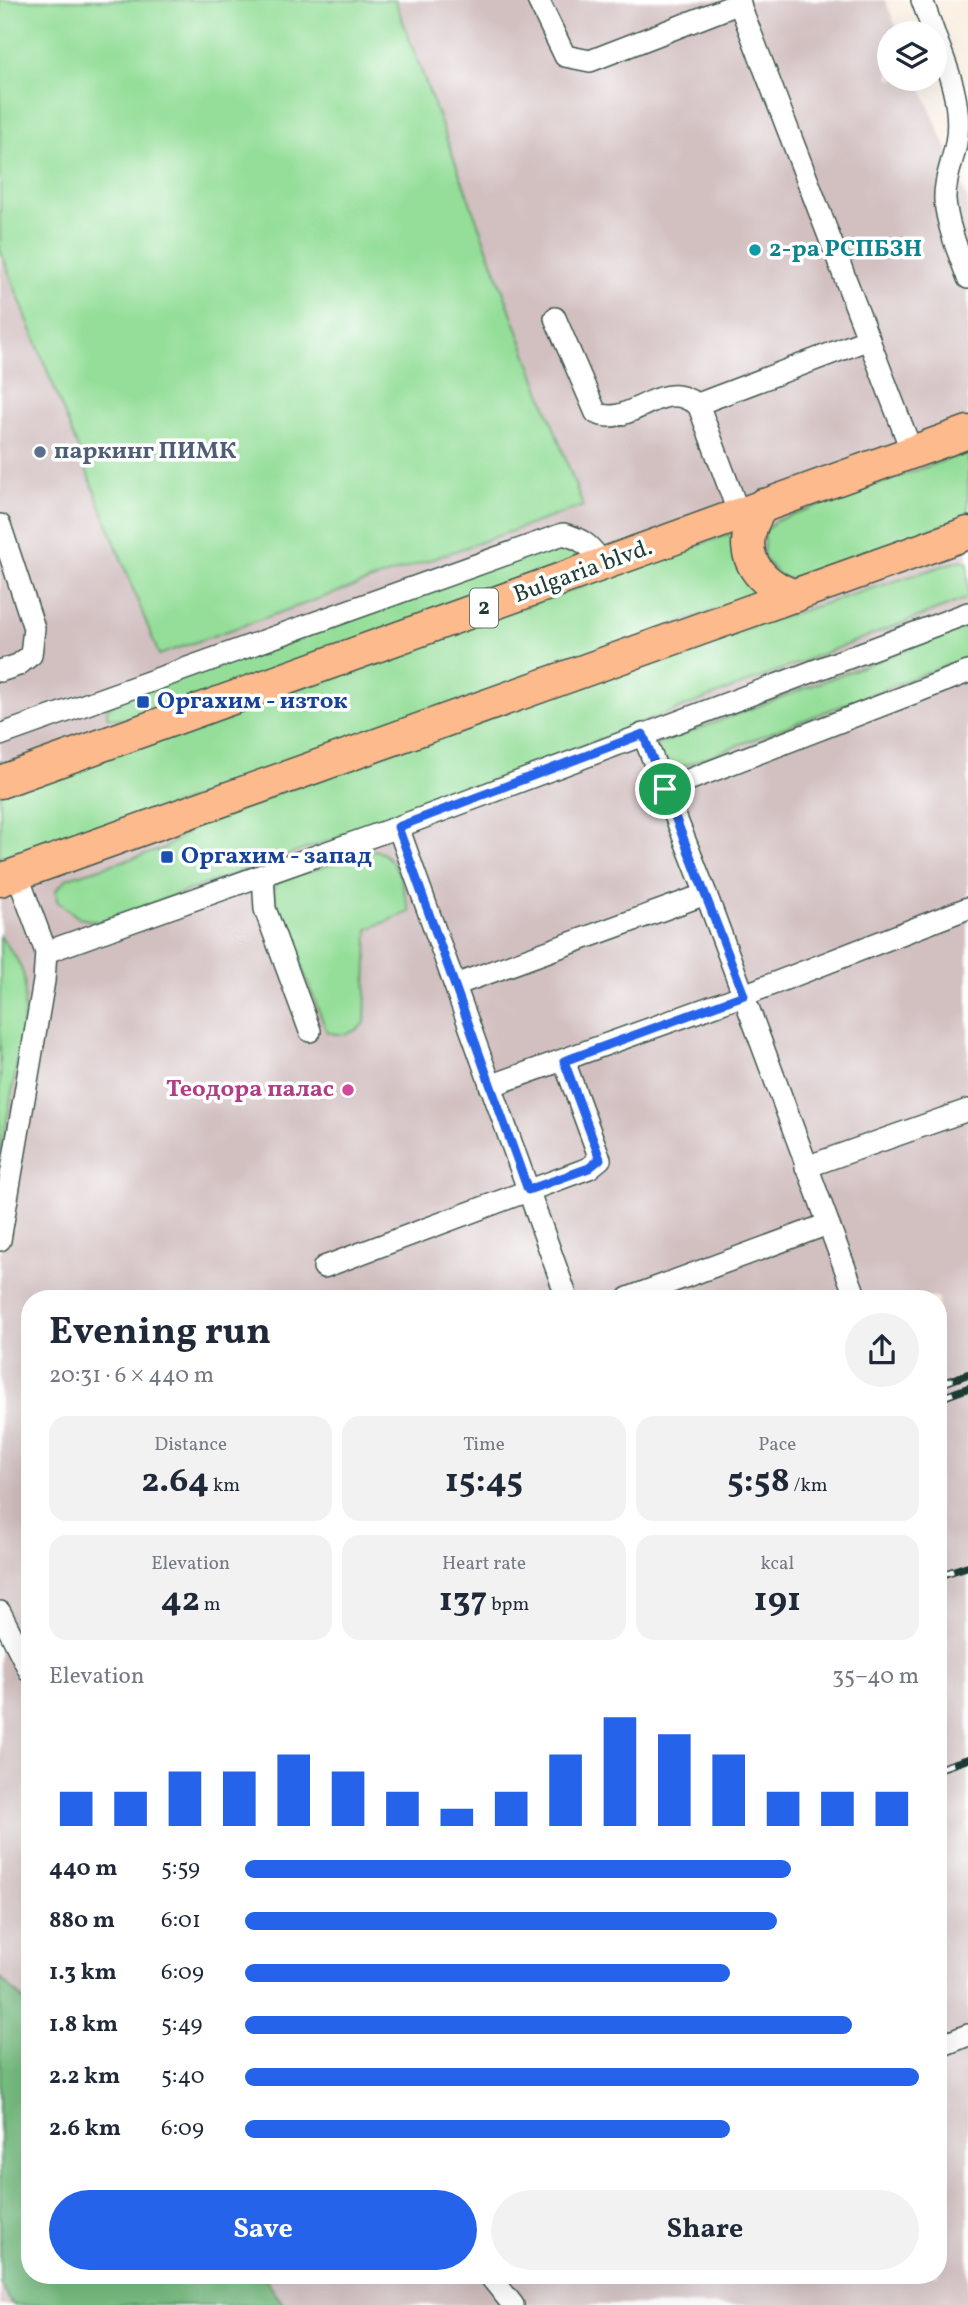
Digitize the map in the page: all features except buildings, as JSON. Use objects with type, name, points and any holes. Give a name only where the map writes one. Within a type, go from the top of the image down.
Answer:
[{"type":"highway","name":"Bulgaria blvd.","points":[[0,782],[968,432]]},
{"type":"highway","points":[[751,510],[748,529],[752,562],[760,577],[773,588],[795,596]]},
{"type":"highway","points":[[8,877],[968,533]]},
{"type":"street","points":[[538,0],[565,55],[590,61],[739,1],[912,452]]},
{"type":"street","points":[[922,0],[929,21]]},
{"type":"street","points":[[947,60],[960,86],[957,142],[947,176],[945,202],[968,278]]},
{"type":"street","points":[[555,318],[596,413],[605,417],[620,414],[675,395],[698,404],[751,510]]},
{"type":"street","points":[[698,404],[869,339]]},
{"type":"street","points":[[0,525],[34,628],[32,655],[18,666],[0,671]]},
{"type":"street","points":[[0,735],[563,534],[579,538],[594,550],[603,566]]},
{"type":"street","points":[[46,951],[398,827],[968,613]]},
{"type":"street","points":[[665,789],[968,672]]},
{"type":"street","points":[[643,734],[706,894],[853,1290]]},
{"type":"street","points":[[398,827],[564,1290]]},
{"type":"street","points":[[263,875],[265,909],[310,1031]]},
{"type":"street","points":[[0,1240],[44,982],[46,951],[8,877]]},
{"type":"street","points":[[455,985],[706,894]]},
{"type":"street","points":[[490,1086],[744,995],[968,908]]},
{"type":"street","points":[[324,1267],[589,1168],[600,1159],[564,1061]]},
{"type":"street","points":[[806,1167],[968,1110]]},
{"type":"street","points":[[650,1290],[828,1224]]},
{"type":"street","points":[[0,1612],[21,1643]]},
{"type":"street","points":[[947,2043],[968,2035]]},
{"type":"street","points":[[496,2284],[513,2305]]},
{"type":"shaded area","points":[[0,0],[885,0],[894,21],[877,21],[877,91],[923,91],[968,201],[968,2305],[0,2305]]},
{"type":"green space","points":[[0,0],[395,0],[583,506],[159,655],[0,250]]},
{"type":"green space","points":[[968,452],[968,514],[918,536],[794,580],[780,577],[763,557],[765,532],[775,521]]},
{"type":"green space","points":[[732,533],[746,578],[757,595],[0,868],[0,793]]},
{"type":"green space","points":[[552,544],[572,548],[581,561],[133,721],[107,717],[107,709],[130,691]]},
{"type":"green space","points":[[961,560],[968,563],[968,598],[405,814],[99,922],[79,918],[57,901],[56,890],[68,878],[163,849],[209,817],[647,660]]},
{"type":"green space","points":[[968,626],[968,657],[668,772],[656,745]]},
{"type":"green space","points":[[375,850],[384,854],[395,867],[410,912],[368,929],[365,1023],[348,1034],[332,1034],[327,1032],[274,895],[274,886],[282,880]]},
{"type":"green space","points":[[0,936],[19,963],[25,988],[21,1035],[0,1158]]},
{"type":"green space","points":[[0,1978],[21,1998],[21,2284],[269,2284],[284,2305],[13,2305],[0,2284]]},
{"type":"railway","points":[[947,1382],[968,1374]]},
{"type":"railway","points":[[947,1396],[968,1388]]},
{"type":"railway","points":[[947,1573],[968,1566]]},
{"type":"railway","points":[[947,1766],[968,1759]]},
{"type":"place","name":"2-ра РСПБЗН","points":[[755,250]]},
{"type":"place","name":"паркинг ПИМК","points":[[40,452]]},
{"type":"place","name":"Оргахим - изток","points":[[143,702]]},
{"type":"place","name":"Оргахим - запад","points":[[167,857]]},
{"type":"place","name":"Теодора палас","points":[[348,1090]]},
{"type":"route","points":[[643,734],[665,789],[744,995],[564,1061],[600,1159],[589,1168],[528,1190],[398,827],[643,734]]}]
